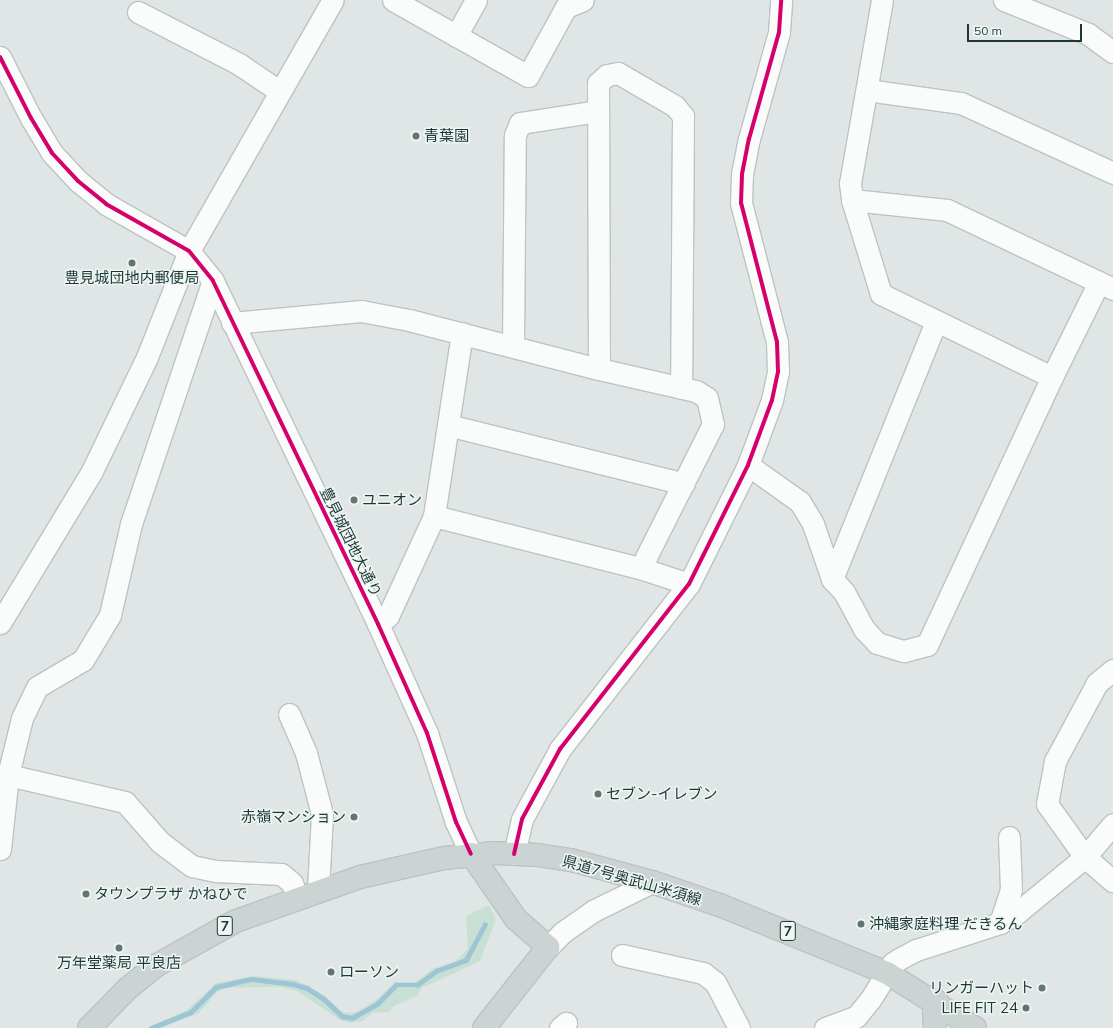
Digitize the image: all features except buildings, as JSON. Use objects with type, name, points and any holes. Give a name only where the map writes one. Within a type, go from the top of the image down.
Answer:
[{"type":"main road","name":"県道7号奥武山米須線","points":[[90,1028],[127,989],[169,957],[236,921],[318,890],[405,866],[471,854],[514,854],[571,860],[652,882],[770,924],[887,973],[936,1002],[975,1028]]},
{"type":"main road","points":[[471,854],[516,919],[548,947],[484,1028]]},
{"type":"main road","points":[[935,1028],[933,1016],[936,1002]]},
{"type":"street","points":[[0,623],[91,473],[147,357],[189,251],[332,0]]},
{"type":"street","points":[[393,0],[528,76],[566,7],[583,0]]},
{"type":"street","points":[[456,36],[476,0]]},
{"type":"street","points":[[514,854],[522,819],[560,749],[689,584],[748,465],[772,400],[778,371],[777,342],[741,202],[742,174],[749,140],[779,32],[781,0]]},
{"type":"street","points":[[882,0],[850,183],[852,200],[881,294],[1052,377]]},
{"type":"street","points":[[1004,0],[1088,34],[1113,52]]},
{"type":"street","points":[[138,12],[239,64],[279,91]]},
{"type":"street","points":[[0,57],[52,153],[78,181],[106,204],[189,251]]},
{"type":"street","points":[[599,369],[598,82],[607,76],[618,73],[675,106],[683,116],[681,388]]},
{"type":"street","points":[[867,90],[961,103],[1113,172]]},
{"type":"street","points":[[513,346],[515,135],[520,123],[598,111]]},
{"type":"street","points":[[748,465],[800,502],[813,524],[832,579],[844,592],[864,629],[877,643],[904,651],[927,645],[1052,377],[1106,286],[947,210],[852,200]]},
{"type":"street","name":"豊見城団地大通り","points":[[189,251],[213,281],[378,624],[427,733],[456,822],[471,854]]},
{"type":"street","points":[[0,849],[8,775],[22,718],[38,687],[83,660],[110,615],[131,524],[213,281]]},
{"type":"street","points":[[232,323],[361,311],[462,333],[599,369],[696,391],[707,398],[713,424],[646,557],[643,569]]},
{"type":"street","points":[[832,579],[936,322]]},
{"type":"street","points":[[378,624],[388,616],[434,516],[462,333]]},
{"type":"street","points":[[448,426],[684,484]]},
{"type":"street","points":[[434,516],[643,569],[689,584]]},
{"type":"street","points":[[1113,670],[1097,683],[1055,762],[1046,804],[1085,857],[1113,881]]},
{"type":"street","points":[[289,714],[306,753],[322,814],[318,890]]},
{"type":"street","points":[[8,775],[125,802],[160,842],[192,866],[216,870],[281,874],[292,883],[297,897]]},
{"type":"street","points":[[827,1028],[856,1017],[870,1000],[893,963],[916,950],[1000,923],[1018,912],[1085,857],[1113,824]]},
{"type":"street","points":[[1000,923],[1011,890],[1009,837]]},
{"type":"street","points":[[548,947],[563,932],[593,911],[652,882]]},
{"type":"street","points":[[622,955],[703,973],[714,982],[739,1028]]},
{"type":"green space","points":[[489,905],[496,919],[480,961],[422,988],[417,996],[394,1006],[389,1012],[372,1013],[363,1021],[350,1023],[340,1020],[297,991],[280,987],[227,988],[217,992],[199,1013],[161,1028],[147,1028],[187,1010],[216,983],[254,976],[296,980],[324,995],[341,1011],[347,1013],[356,1012],[376,1000],[395,982],[415,982],[434,968],[456,961],[468,949],[466,916]]},
{"type":"waterway","points":[[151,1028],[191,1012],[216,987],[251,979],[293,984],[307,988],[324,999],[342,1016],[352,1018],[377,1004],[396,985],[417,985],[436,971],[466,960],[485,925]]},
{"type":"cycle path","points":[[514,854],[522,819],[560,749],[689,584],[748,465],[772,400],[778,371],[777,342],[741,203],[742,174],[749,139],[779,32],[781,0]]},
{"type":"cycle path","points":[[0,57],[31,118],[52,153],[78,181],[106,204],[189,251],[213,281],[378,624],[427,733],[456,822],[471,854]]},
{"type":"place","name":"青葉園","points":[[416,136]]},
{"type":"place","name":"豊見城団地内郵便局","points":[[132,263]]},
{"type":"place","name":"ユニオン","points":[[354,500]]},
{"type":"place","name":"セブン-イレブン","points":[[598,794]]},
{"type":"place","name":"赤嶺マンション","points":[[354,817]]},
{"type":"place","name":"タウンプラザ かねひで","points":[[86,894]]},
{"type":"place","name":"沖縄家庭料理 だきるん","points":[[861,924]]},
{"type":"place","name":"万年堂薬局 平良店","points":[[119,948]]},
{"type":"place","name":"ローソン","points":[[331,972]]},
{"type":"place","name":"リンガーハット","points":[[1042,988]]},
{"type":"place","name":"LIFE FIT 24","points":[[1026,1008]]}]
